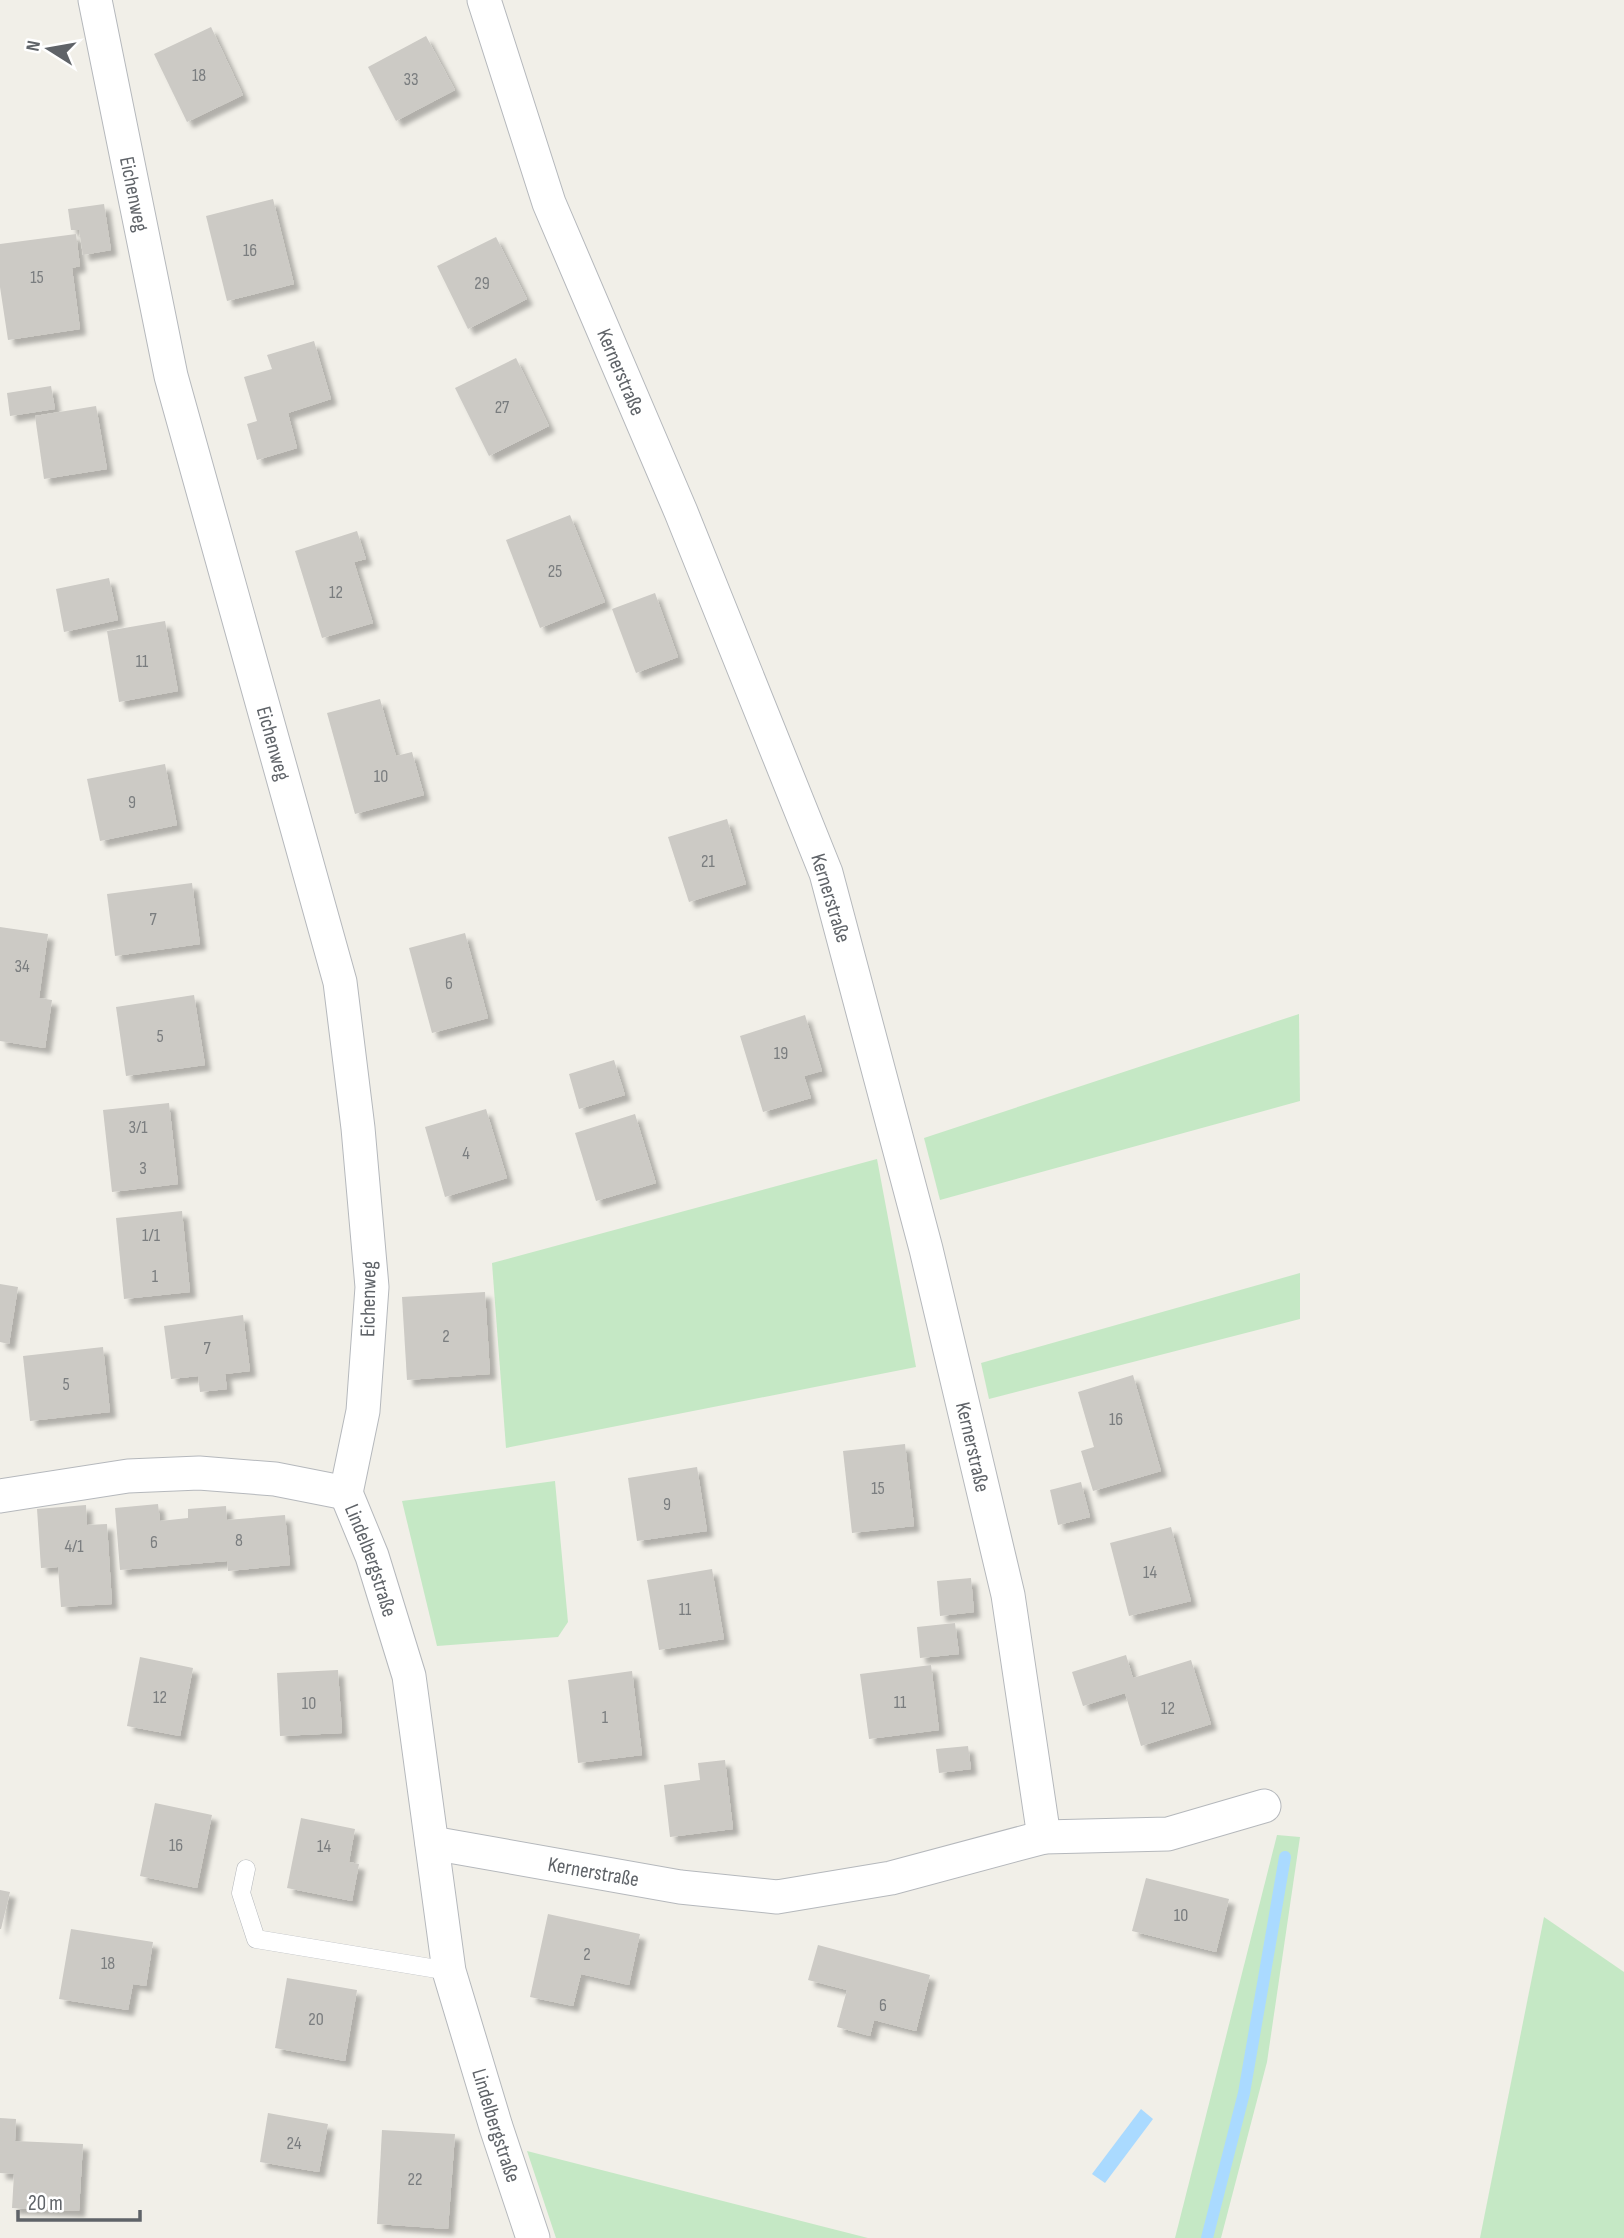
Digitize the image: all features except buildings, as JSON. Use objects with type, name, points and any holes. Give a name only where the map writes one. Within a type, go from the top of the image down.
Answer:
[{"type":"street","name":"Eichenweg","points":[[95,0],[171,376],[340,982],[358,1128],[372,1287],[363,1411],[346,1493]]},
{"type":"street","name":"Kernerstraße","points":[[484,0],[549,203],[681,512],[826,873],[926,1249],[1008,1595],[1044,1837]]},
{"type":"street","name":"Lindelbergstraße","points":[[0,1496],[128,1476],[198,1473],[275,1479],[346,1493],[372,1556],[409,1676],[449,1971],[533,2238]]},
{"type":"street","name":"Kernerstraße","points":[[432,1843],[680,1887],[777,1897],[891,1878],[1044,1837],[1168,1834],[1264,1806]]},
{"type":"lane","points":[[246,1869],[241,1893],[256,1939],[449,1971]]},
{"type":"green space","points":[[1299,1014],[1300,1101],[940,1200],[924,1138]]},
{"type":"green space","points":[[877,1159],[916,1367],[506,1448],[492,1263]]},
{"type":"green space","points":[[1300,1273],[1300,1319],[989,1399],[981,1363]]},
{"type":"green space","points":[[555,1481],[568,1622],[558,1637],[437,1646],[402,1501]]},
{"type":"green space","points":[[1277,1835],[1300,1837],[1267,2062],[1221,2238],[1175,2238]]},
{"type":"green space","points":[[1544,1917],[1624,1972],[1624,2238],[1480,2238]]},
{"type":"green space","points":[[527,2151],[868,2238],[556,2238]]},
{"type":"water","points":[[1141,2109],[1153,2119],[1105,2183],[1092,2174]]},
{"type":"waterway","points":[[1207,2238],[1244,2093],[1285,1857]]}]
